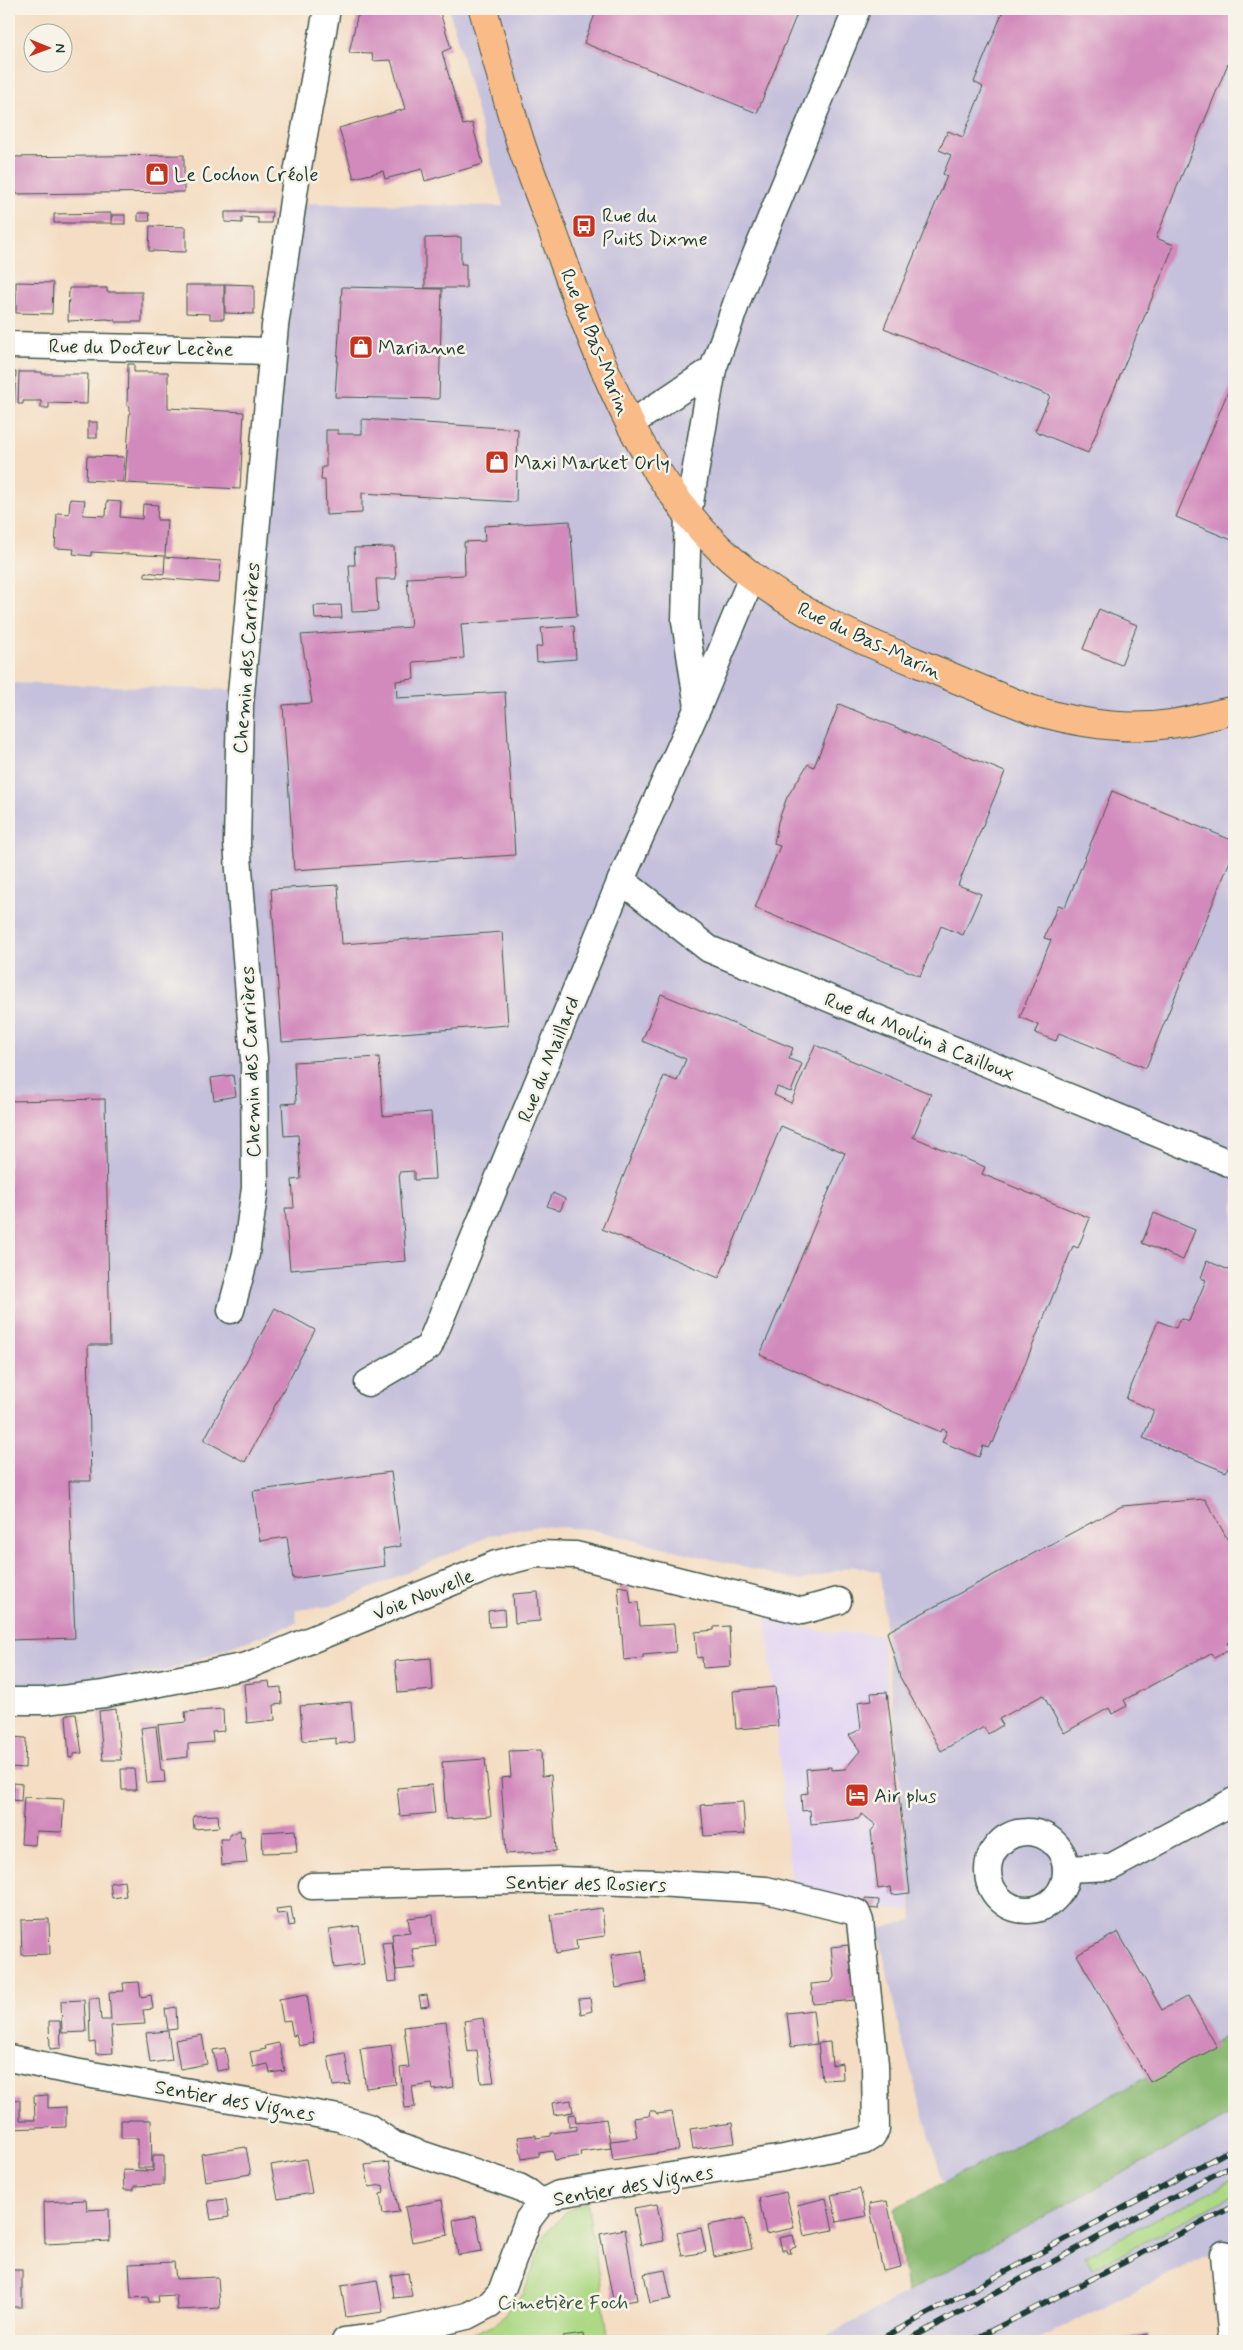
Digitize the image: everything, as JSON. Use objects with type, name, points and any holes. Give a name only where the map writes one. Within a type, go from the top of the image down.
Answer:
[{"type":"main road","name":"Rue du Bas-Marin","points":[[483,9],[516,130],[586,326],[630,424],[649,458],[688,514],[727,556],[752,577],[795,607],[839,631],[1002,698],[1065,719],[1097,724],[1169,725],[1234,710]]},
{"type":"street","name":"Chemin des Carrières","points":[[230,1310],[246,1254],[255,1188],[254,1058],[237,844],[240,704],[273,350],[297,173],[327,9]]},
{"type":"street","points":[[698,708],[685,621],[688,514],[713,369],[740,293],[857,9]]},
{"type":"street","name":"Rue du Docteur Lecène","points":[[9,345],[273,350]]},
{"type":"street","points":[[630,424],[713,369]]},
{"type":"street","name":"Rue du Maillard","points":[[368,1383],[429,1347],[621,880],[698,708],[752,577]]},
{"type":"street","name":"Rue du Moulin à Cailloux","points":[[621,880],[709,949],[1234,1165]]},
{"type":"street","name":"Voie Nouvelle","points":[[9,1701],[46,1701],[104,1694],[247,1666],[496,1564],[536,1554],[576,1555],[620,1564],[802,1610],[838,1601]]},
{"type":"street","points":[[1066,1869],[1111,1867],[1234,1801]]},
{"type":"street","name":"Sentier des Rosiers","points":[[312,1886],[558,1880],[657,1882],[766,1890],[857,1914]]},
{"type":"street","name":"Sentier des Vignes","points":[[9,2058],[75,2072],[339,2118],[368,2127],[394,2145],[519,2187],[541,2203],[559,2194],[784,2158],[864,2141],[872,2136],[876,2130],[875,2064],[860,1921],[857,1914]]},
{"type":"street","points":[[345,2341],[377,2337],[467,2316],[490,2304],[501,2292],[528,2220],[541,2203]]},
{"type":"street","points":[[1224,2254],[1232,2341]]},
{"type":"shaded area","points":[[449,9],[1234,9],[1234,2242],[1035,2341],[819,2341],[969,2258],[945,2189],[900,2033],[878,1929],[913,1920],[880,1572],[854,1566],[800,1581],[589,1529],[538,1526],[492,1535],[331,1606],[296,1610],[297,1623],[165,1671],[17,1689],[9,1687],[9,683],[241,690],[293,203],[503,206]]},
{"type":"shaded area","points":[[766,1618],[820,1631],[882,1635],[911,1911],[857,1907],[792,1890]]},
{"type":"green space","points":[[1234,2032],[1234,2112],[907,2292],[895,2208]]},
{"type":"green space","points":[[1234,2179],[1234,2195],[1092,2269],[1085,2256]]},
{"type":"green space","name":"Cimetière Foch","points":[[587,2201],[609,2341],[456,2341],[497,2323],[524,2293],[546,2232],[567,2211]]},
{"type":"building","points":[[368,9],[439,9],[451,48],[442,52],[463,125],[472,123],[483,164],[425,181],[422,169],[385,179],[383,171],[354,178],[339,128],[405,109],[391,60],[373,61],[372,54],[349,53],[357,17]]},
{"type":"building","points":[[597,9],[799,9],[757,113],[584,43]]},
{"type":"building","points":[[1004,9],[1234,9],[1234,49],[1156,238],[1174,245],[1088,453],[1035,431],[1050,396],[884,328],[947,176],[943,174],[951,155],[939,150],[948,131],[963,137],[983,87],[974,82]]},
{"type":"building","points":[[184,155],[184,192],[9,194],[9,157]]},
{"type":"building","points":[[225,212],[272,212],[271,223],[258,223],[258,218],[242,217],[242,223],[225,222]]},
{"type":"building","points":[[111,213],[111,223],[54,223],[54,214]]},
{"type":"building","points":[[138,213],[149,213],[150,221],[138,221]]},
{"type":"building","points":[[112,215],[125,215],[125,224],[112,224]]},
{"type":"building","points":[[150,226],[186,227],[186,252],[149,251]]},
{"type":"building","points":[[461,237],[461,264],[466,264],[466,288],[425,288],[425,238]]},
{"type":"building","points":[[16,282],[53,283],[52,314],[16,313]]},
{"type":"building","points":[[225,284],[254,285],[254,314],[225,313]]},
{"type":"building","points":[[186,285],[224,285],[224,319],[210,319],[210,314],[186,313]]},
{"type":"building","points":[[342,287],[442,289],[439,399],[335,397]]},
{"type":"building","points":[[69,288],[107,288],[107,292],[142,292],[142,322],[115,322],[115,320],[106,319],[68,321]]},
{"type":"building","points":[[128,364],[134,364],[134,372],[168,372],[168,408],[244,412],[240,489],[125,483],[130,406],[127,406]]},
{"type":"building","points":[[9,372],[16,372],[14,405],[9,405]]},
{"type":"building","points":[[19,372],[88,374],[87,404],[49,403],[49,408],[41,408],[41,401],[23,401],[23,404],[18,404]]},
{"type":"building","points":[[1234,377],[1234,541],[1176,517]]},
{"type":"building","points":[[362,419],[518,429],[516,502],[362,493],[362,513],[326,515],[325,480],[321,480],[322,467],[326,467],[326,430],[338,430],[338,434],[362,434]]},
{"type":"building","points":[[88,422],[97,422],[97,438],[88,438]]},
{"type":"building","points":[[87,456],[124,457],[123,482],[86,480]]},
{"type":"building","points":[[70,499],[85,500],[83,515],[106,516],[107,501],[121,502],[120,517],[142,519],[143,504],[158,505],[157,520],[167,520],[165,556],[91,552],[91,556],[73,554],[74,549],[55,548],[57,513],[69,514]]},
{"type":"building","points":[[570,521],[577,616],[461,624],[464,658],[413,662],[414,679],[396,681],[397,698],[505,692],[515,855],[294,870],[283,705],[312,703],[301,635],[411,627],[407,578],[465,575],[464,542],[485,541],[484,526]]},
{"type":"building","points":[[394,547],[396,579],[376,579],[378,611],[352,612],[349,565],[355,565],[354,548]]},
{"type":"building","points":[[165,557],[221,561],[219,583],[145,577],[145,572],[164,574]]},
{"type":"building","points":[[341,605],[342,618],[315,619],[314,606]]},
{"type":"building","points":[[1099,609],[1137,625],[1121,665],[1083,649]]},
{"type":"building","points":[[574,626],[576,659],[537,662],[536,647],[543,646],[541,628]]},
{"type":"building","points":[[839,704],[1005,772],[958,885],[981,894],[963,935],[941,926],[920,976],[755,908],[780,846],[774,844],[778,822],[787,797],[808,764],[814,767]]},
{"type":"building","points":[[1112,791],[1234,841],[1234,851],[1146,1068],[1059,1033],[1056,1041],[1035,1033],[1038,1025],[1020,1017],[1051,940],[1044,938],[1058,905],[1065,907]]},
{"type":"building","points":[[338,885],[342,944],[502,932],[508,1025],[282,1042],[271,889]]},
{"type":"building","points":[[661,994],[793,1048],[789,1059],[802,1064],[791,1092],[777,1087],[774,1095],[791,1103],[815,1045],[931,1094],[913,1137],[985,1167],[982,1174],[1090,1218],[1078,1248],[1073,1246],[993,1443],[991,1442],[988,1448],[983,1446],[979,1457],[942,1442],[947,1431],[942,1429],[941,1432],[760,1355],[845,1153],[781,1126],[719,1278],[602,1229],[664,1076],[677,1081],[686,1059],[642,1041]]},
{"type":"building","points":[[379,1057],[383,1116],[431,1112],[435,1179],[414,1180],[414,1171],[399,1172],[406,1261],[290,1270],[285,1208],[294,1208],[292,1180],[301,1179],[298,1135],[284,1136],[282,1104],[296,1103],[294,1062]]},
{"type":"building","points":[[233,1075],[236,1096],[214,1100],[211,1078]]},
{"type":"building","points":[[105,1099],[110,1345],[88,1345],[91,1481],[69,1481],[75,1638],[9,1640],[9,1101]]},
{"type":"building","points":[[553,1193],[565,1199],[560,1211],[547,1206]]},
{"type":"building","points":[[1154,1213],[1195,1230],[1183,1260],[1142,1243]]},
{"type":"building","points":[[1207,1261],[1234,1272],[1234,1451],[1226,1472],[1143,1438],[1154,1410],[1126,1399],[1158,1321],[1176,1328],[1179,1320],[1189,1321],[1206,1280],[1201,1278]]},
{"type":"building","points":[[275,1308],[315,1330],[245,1462],[204,1440]]},
{"type":"building","points":[[391,1472],[401,1546],[383,1549],[385,1566],[293,1579],[287,1537],[260,1541],[253,1491]]},
{"type":"building","points":[[1205,1499],[1234,1551],[1234,1640],[1227,1643],[1231,1649],[1214,1658],[1211,1653],[1124,1700],[1127,1706],[1112,1714],[1109,1708],[1064,1733],[1043,1695],[999,1719],[1003,1725],[988,1734],[984,1727],[941,1751],[900,1677],[887,1632],[1122,1506]]},
{"type":"building","points":[[618,1586],[629,1588],[631,1603],[638,1602],[640,1626],[674,1624],[676,1652],[643,1655],[643,1658],[624,1660]]},
{"type":"building","points":[[538,1592],[540,1621],[515,1623],[513,1594]]},
{"type":"building","points":[[504,1609],[505,1626],[489,1627],[488,1611]]},
{"type":"building","points":[[729,1626],[731,1666],[703,1668],[702,1657],[697,1658],[695,1632],[714,1630],[714,1627]]},
{"type":"building","points":[[431,1658],[433,1690],[398,1693],[395,1661]]},
{"type":"building","points":[[269,1681],[270,1688],[281,1687],[282,1704],[274,1705],[275,1720],[247,1723],[244,1684]]},
{"type":"building","points":[[775,1687],[778,1726],[736,1729],[733,1691]]},
{"type":"building","name":"Air plus","points":[[887,1692],[910,1893],[892,1895],[891,1887],[878,1889],[871,1831],[876,1825],[862,1814],[858,1819],[811,1824],[810,1810],[802,1811],[801,1794],[808,1793],[806,1769],[831,1767],[831,1770],[845,1769],[860,1751],[849,1735],[861,1729],[858,1702],[872,1700],[871,1693]]},
{"type":"building","points":[[351,1702],[354,1742],[336,1744],[336,1738],[303,1741],[300,1706]]},
{"type":"building","points":[[116,1709],[121,1760],[103,1760],[99,1711]]},
{"type":"building","points":[[223,1709],[224,1731],[212,1732],[213,1742],[188,1744],[188,1757],[162,1760],[158,1725],[186,1722],[185,1712]]},
{"type":"building","points":[[76,1714],[82,1753],[74,1754],[74,1757],[69,1758],[66,1715]]},
{"type":"building","points":[[156,1726],[161,1771],[164,1771],[165,1782],[147,1783],[141,1728]]},
{"type":"building","points":[[9,1737],[26,1738],[25,1768],[9,1767]]},
{"type":"building","points":[[541,1750],[542,1776],[551,1775],[556,1851],[506,1854],[501,1778],[511,1777],[509,1751]]},
{"type":"building","points":[[485,1759],[491,1816],[446,1819],[442,1762]]},
{"type":"building","points":[[121,1769],[134,1769],[136,1790],[122,1790]]},
{"type":"building","points":[[14,1783],[22,1784],[21,1801],[13,1800]]},
{"type":"building","points":[[432,1785],[435,1813],[400,1816],[397,1788]]},
{"type":"building","points":[[24,1797],[64,1799],[62,1832],[36,1831],[35,1845],[21,1844]]},
{"type":"building","points":[[743,1802],[745,1834],[704,1836],[701,1805]]},
{"type":"building","points":[[218,1815],[219,1827],[194,1829],[193,1816]]},
{"type":"building","points":[[240,1830],[241,1838],[244,1837],[247,1863],[222,1865],[220,1839],[229,1839],[229,1835]]},
{"type":"building","points":[[295,1830],[297,1852],[263,1853],[262,1832]]},
{"type":"building","points":[[124,1881],[126,1896],[112,1898],[110,1883]]},
{"type":"building","points":[[865,1899],[879,1900],[878,1909],[864,1908]]},
{"type":"building","points":[[291,1907],[294,1925],[289,1926],[287,1913],[277,1914],[276,1909]]},
{"type":"building","points":[[602,1908],[605,1936],[576,1940],[577,1950],[556,1954],[551,1915]]},
{"type":"building","points":[[433,1915],[436,1946],[412,1949],[415,1968],[396,1970],[392,1934],[410,1932],[408,1918]]},
{"type":"building","points":[[49,1919],[50,1954],[22,1955],[21,1920]]},
{"type":"building","points":[[359,1926],[364,1964],[334,1968],[329,1930]]},
{"type":"building","points":[[1118,1932],[1162,2010],[1188,1996],[1217,2047],[1150,2082],[1077,1955]]},
{"type":"building","points":[[392,1942],[397,1981],[388,1982],[382,1943]]},
{"type":"building","points":[[848,1945],[855,2000],[813,2004],[811,1984],[831,1982],[834,1977],[831,1947]]},
{"type":"building","points":[[642,1951],[647,1982],[616,1988],[611,1955]]},
{"type":"building","points":[[139,1982],[141,1997],[151,1995],[153,2009],[143,2010],[145,2024],[111,2026],[113,2053],[96,2054],[95,2042],[90,2043],[89,1999],[99,1998],[101,2020],[111,2020],[109,1992],[124,1991],[123,1983]]},
{"type":"building","points":[[307,1994],[314,2043],[299,2046],[296,2035],[293,2036],[290,2020],[283,2021],[279,1999]]},
{"type":"building","points":[[427,1995],[429,2006],[421,2007],[419,1996]]},
{"type":"building","points":[[590,1998],[592,2011],[581,2014],[579,1999]]},
{"type":"building","points":[[84,2000],[86,2032],[62,2033],[61,2001]]},
{"type":"building","points":[[176,2007],[177,2029],[168,2030],[165,2009]]},
{"type":"building","points":[[813,2010],[817,2044],[791,2047],[787,2013]]},
{"type":"building","points":[[483,2018],[494,2082],[481,2083],[477,2050],[468,2052],[464,2021]]},
{"type":"building","points":[[49,2021],[60,2021],[61,2048],[50,2049]]},
{"type":"building","points":[[446,2022],[454,2087],[433,2090],[432,2084],[412,2087],[415,2107],[405,2108],[400,2068],[409,2067],[404,2027]]},
{"type":"building","points":[[168,2031],[172,2060],[150,2063],[146,2033]]},
{"type":"building","points":[[202,2035],[207,2064],[180,2069],[175,2040]]},
{"type":"building","points":[[830,2042],[832,2065],[842,2063],[843,2079],[822,2080],[818,2043]]},
{"type":"building","points":[[279,2043],[285,2071],[270,2073],[268,2064],[253,2067],[250,2052],[266,2049],[265,2046]]},
{"type":"building","points":[[391,2045],[396,2084],[366,2088],[360,2049]]},
{"type":"building","points":[[225,2048],[229,2069],[217,2071],[213,2050]]},
{"type":"building","points":[[345,2053],[350,2084],[333,2086],[328,2056]]},
{"type":"building","points":[[48,2095],[48,2108],[66,2107],[66,2127],[9,2129],[9,2099],[20,2100],[20,2120],[35,2120],[34,2096]]},
{"type":"building","points":[[571,2100],[573,2112],[554,2115],[552,2103]]},
{"type":"building","points":[[650,2111],[655,2111],[657,2114],[672,2112],[679,2150],[613,2160],[610,2141],[637,2138],[634,2118],[649,2116]]},
{"type":"building","points":[[575,2114],[576,2123],[606,2119],[611,2148],[580,2152],[581,2156],[555,2160],[553,2151],[539,2153],[539,2156],[522,2159],[518,2137],[536,2135],[536,2138],[551,2136],[551,2133],[577,2130],[577,2126],[569,2127],[568,2115]]},
{"type":"building","points":[[121,2120],[151,2120],[152,2168],[138,2168],[138,2138],[121,2138]]},
{"type":"building","points":[[732,2123],[735,2143],[693,2149],[690,2129]]},
{"type":"building","points":[[246,2147],[251,2174],[205,2181],[201,2154]]},
{"type":"building","points":[[153,2155],[164,2155],[164,2185],[134,2186],[134,2190],[124,2190],[123,2170],[153,2171]]},
{"type":"building","points":[[306,2159],[312,2193],[278,2199],[271,2165]]},
{"type":"building","points":[[389,2162],[399,2212],[383,2214],[380,2194],[384,2193],[383,2185],[369,2187],[365,2165]]},
{"type":"building","points":[[860,2189],[866,2216],[837,2222],[831,2195]]},
{"type":"building","points":[[786,2192],[794,2228],[766,2234],[759,2198]]},
{"type":"building","points":[[826,2198],[833,2230],[804,2236],[797,2205]]},
{"type":"building","points":[[226,2199],[229,2217],[211,2220],[208,2201]]},
{"type":"building","points":[[86,2200],[87,2210],[109,2209],[110,2241],[45,2244],[44,2202]]},
{"type":"building","points":[[442,2200],[448,2235],[412,2242],[405,2207]]},
{"type":"building","points":[[887,2201],[901,2267],[883,2271],[869,2204]]},
{"type":"building","points":[[657,2204],[664,2241],[641,2245],[634,2208]]},
{"type":"building","points":[[476,2216],[482,2251],[458,2255],[453,2220]]},
{"type":"building","points":[[745,2218],[752,2249],[714,2257],[708,2225]]},
{"type":"building","points":[[701,2228],[706,2252],[682,2256],[677,2233]]},
{"type":"building","points":[[625,2229],[637,2300],[614,2304],[600,2234]]},
{"type":"building","points":[[793,2235],[796,2247],[790,2249],[791,2253],[787,2253],[786,2250],[782,2250],[779,2238]]},
{"type":"building","points":[[174,2262],[176,2279],[218,2277],[220,2308],[177,2310],[176,2295],[158,2296],[159,2302],[149,2302],[148,2297],[131,2298],[129,2264]]},
{"type":"building","points":[[9,2270],[22,2270],[22,2307],[9,2307]]},
{"type":"building","points":[[665,2270],[671,2299],[650,2303],[644,2274]]},
{"type":"building","points":[[408,2273],[412,2296],[394,2298],[391,2275]]},
{"type":"building","points":[[377,2280],[383,2312],[346,2317],[341,2286]]},
{"type":"building","points":[[583,2334],[584,2341],[564,2341],[563,2337]]},
{"type":"building","points":[[1148,2334],[1150,2341],[1121,2341],[1121,2339]]},
{"type":"railway","points":[[877,2341],[1234,2148]]},
{"type":"railway","points":[[906,2341],[1234,2164]]},
{"type":"railway","points":[[971,2341],[1234,2206]]},
{"type":"place","name":"Le Cochon Créole","points":[[157,174]]},
{"type":"place","name":"Rue du Puits Dixme","points":[[584,226]]},
{"type":"place","name":"Marianne","points":[[361,347]]},
{"type":"place","name":"Maxi Market Orly","points":[[497,462]]},
{"type":"place","name":"Air plus","points":[[857,1795]]}]
